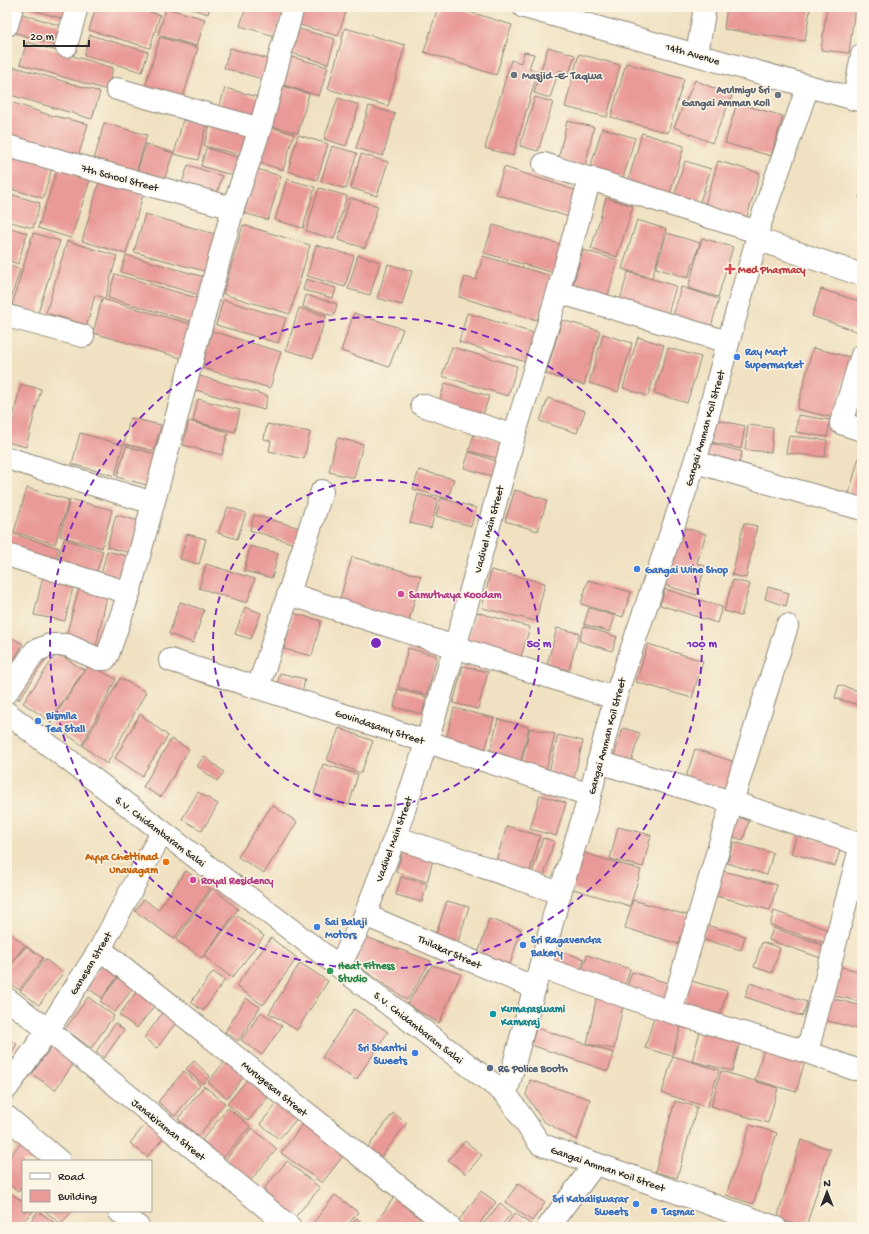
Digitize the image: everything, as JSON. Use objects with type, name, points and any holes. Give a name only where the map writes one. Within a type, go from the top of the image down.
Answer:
[{"type":"street","points":[[7,25],[12,7]]},
{"type":"street","points":[[66,46],[77,7]]},
{"type":"street","points":[[7,692],[35,651],[50,645],[67,645],[98,659],[105,658],[117,629],[129,593],[233,208],[260,129],[293,7]]},
{"type":"street","name":"14th Avenue","points":[[524,7],[858,100]]},
{"type":"street","points":[[697,54],[705,7]]},
{"type":"street","points":[[858,100],[862,55]]},
{"type":"street","name":"Gangai Amman Koil Street","points":[[775,1227],[540,1144],[506,1094],[560,893],[590,795],[615,698],[695,462],[757,235],[808,86]]},
{"type":"street","points":[[118,89],[260,129]]},
{"type":"street","name":"7th School Street","points":[[7,146],[233,208]]},
{"type":"street","points":[[544,164],[590,178],[757,235],[862,275]]},
{"type":"street","name":"Vadivel Main Street","points":[[340,965],[365,915],[395,837],[427,741],[514,436],[558,292],[590,178]]},
{"type":"street","points":[[558,292],[728,342]]},
{"type":"street","points":[[7,316],[83,336]]},
{"type":"street","points":[[862,355],[841,423],[862,430]]},
{"type":"street","points":[[422,405],[514,436]]},
{"type":"street","points":[[7,458],[154,502]]},
{"type":"street","points":[[695,462],[862,509]]},
{"type":"street","points":[[258,688],[290,594],[322,491]]},
{"type":"street","points":[[7,555],[129,593]]},
{"type":"street","points":[[290,594],[615,698]]},
{"type":"street","points":[[671,1012],[732,802],[787,626]]},
{"type":"street","name":"Govindasamy Street","points":[[170,660],[427,741],[590,795]]},
{"type":"street","name":"S.V. Chidambaram Salai","points":[[7,713],[162,832],[340,965],[506,1094]]},
{"type":"street","points":[[598,762],[732,802],[861,843],[807,1052]]},
{"type":"street","name":"Ganesan Street","points":[[7,1088],[48,1030],[100,949],[162,832]]},
{"type":"street","points":[[395,837],[560,893]]},
{"type":"street","name":"Thilakar Street","points":[[365,915],[535,988]]},
{"type":"street","name":"Murugesan Street","points":[[100,949],[450,1227]]},
{"type":"street","points":[[540,966],[671,1012],[807,1052],[854,1069]]},
{"type":"street","name":"Janakiraman Street","points":[[7,999],[48,1030],[290,1227]]},
{"type":"street","points":[[7,1117],[58,1160]]},
{"type":"street","points":[[548,1227],[595,1164]]},
{"type":"street","points":[[120,1212],[138,1227]]},
{"type":"building","points":[[23,7],[68,7],[64,19]]},
{"type":"building","points":[[96,7],[133,7],[160,15],[150,48],[89,30]]},
{"type":"building","points":[[186,7],[210,7],[208,14]]},
{"type":"building","points":[[246,7],[284,7],[275,36],[240,26]]},
{"type":"building","points":[[298,7],[333,7],[346,11],[338,36],[293,23]]},
{"type":"building","points":[[438,7],[453,7],[512,25],[496,75],[424,52]]},
{"type":"building","points":[[727,7],[792,7],[810,10],[805,41],[724,29]]},
{"type":"building","points":[[827,7],[855,7],[849,53],[821,50]]},
{"type":"building","points":[[166,8],[205,19],[197,46],[158,35]]},
{"type":"building","points":[[19,13],[68,28],[62,47],[13,32]]},
{"type":"building","points":[[292,27],[335,39],[328,64],[285,51]]},
{"type":"building","points":[[345,28],[405,45],[388,106],[328,89]]},
{"type":"building","points":[[90,35],[148,52],[142,72],[84,55]]},
{"type":"building","points":[[160,37],[198,48],[181,104],[143,93]]},
{"type":"building","points":[[27,42],[113,68],[107,90],[20,64]]},
{"type":"building","points":[[548,47],[575,55],[569,73],[559,70],[550,98],[534,93]]},
{"type":"building","points":[[230,48],[275,61],[269,81],[224,68]]},
{"type":"building","points":[[524,52],[534,54],[529,68],[538,71],[513,156],[485,148],[511,60],[521,63]]},
{"type":"building","points":[[579,54],[620,65],[607,117],[565,107]]},
{"type":"building","points":[[285,55],[328,67],[319,96],[277,83]]},
{"type":"building","points":[[626,63],[684,79],[668,133],[611,117]]},
{"type":"building","points":[[15,67],[100,92],[92,119],[7,94]]},
{"type":"building","points":[[695,80],[732,96],[712,143],[674,127]]},
{"type":"building","points":[[280,85],[309,94],[298,133],[268,125]]},
{"type":"building","points":[[225,88],[265,99],[257,126],[217,115]]},
{"type":"building","points":[[535,97],[553,102],[538,151],[520,146]]},
{"type":"building","points":[[338,98],[359,105],[346,146],[324,139]]},
{"type":"building","points":[[11,102],[46,114],[88,124],[76,164],[7,143],[7,116]]},
{"type":"building","points":[[737,103],[783,116],[771,156],[725,143]]},
{"type":"building","points":[[369,106],[395,114],[383,156],[356,148]]},
{"type":"building","points":[[183,120],[206,125],[198,160],[174,154]]},
{"type":"building","points":[[211,120],[252,130],[245,156],[204,146]]},
{"type":"building","points":[[567,121],[594,127],[585,166],[558,160]]},
{"type":"building","points":[[104,123],[147,135],[135,176],[93,164]]},
{"type":"building","points":[[267,126],[294,134],[283,170],[257,162]]},
{"type":"building","points":[[602,128],[635,138],[623,178],[590,169]]},
{"type":"building","points":[[642,133],[684,146],[669,197],[627,185]]},
{"type":"building","points":[[298,135],[328,144],[317,180],[288,171]]},
{"type":"building","points":[[146,144],[173,153],[163,184],[135,178]]},
{"type":"building","points":[[332,146],[357,153],[346,189],[321,181]]},
{"type":"building","points":[[206,148],[241,158],[235,176],[201,166]]},
{"type":"building","points":[[7,152],[53,165],[43,198],[7,188]]},
{"type":"building","points":[[361,154],[388,162],[377,196],[351,188]]},
{"type":"building","points":[[685,161],[711,169],[698,207],[673,199]]},
{"type":"building","points":[[718,161],[760,173],[746,220],[704,208]]},
{"type":"building","points":[[59,164],[92,174],[71,238],[38,228]]},
{"type":"building","points":[[188,165],[222,176],[215,200],[180,189]]},
{"type":"building","points":[[504,167],[581,192],[572,218],[496,194]]},
{"type":"building","points":[[257,169],[281,176],[268,220],[244,213]]},
{"type":"building","points":[[100,179],[144,191],[126,254],[82,241]]},
{"type":"building","points":[[287,179],[315,187],[303,228],[275,220]]},
{"type":"building","points":[[319,188],[347,196],[334,239],[306,231]]},
{"type":"building","points":[[862,188],[862,199],[859,198]]},
{"type":"building","points":[[7,193],[40,203],[33,228],[7,221]]},
{"type":"building","points":[[350,198],[378,206],[365,248],[338,240]]},
{"type":"building","points":[[606,198],[633,206],[617,257],[591,249]]},
{"type":"building","points":[[145,214],[218,235],[208,272],[134,252]]},
{"type":"building","points":[[637,220],[666,229],[652,278],[622,269]]},
{"type":"building","points":[[243,225],[310,245],[290,314],[223,294]]},
{"type":"building","points":[[493,225],[566,246],[558,274],[484,253]]},
{"type":"building","points":[[7,227],[27,233],[18,264],[7,260]]},
{"type":"building","points":[[33,233],[60,241],[38,313],[12,305]]},
{"type":"building","points":[[667,233],[700,243],[688,278],[656,268]]},
{"type":"building","points":[[702,238],[733,247],[718,297],[688,288]]},
{"type":"building","points":[[67,241],[117,256],[105,298],[95,295],[87,325],[46,313]]},
{"type":"building","points":[[316,245],[354,256],[345,287],[307,276]]},
{"type":"building","points":[[583,250],[618,260],[606,302],[571,292]]},
{"type":"building","points":[[126,255],[208,278],[203,296],[121,272]]},
{"type":"building","points":[[358,255],[380,262],[370,295],[348,289]]},
{"type":"building","points":[[483,256],[558,278],[551,302],[544,299],[537,320],[459,297],[465,277],[476,280]]},
{"type":"building","points":[[388,264],[412,271],[402,305],[377,298]]},
{"type":"building","points":[[7,265],[20,269],[9,305],[7,304]]},
{"type":"building","points":[[628,272],[676,286],[666,321],[618,307]]},
{"type":"building","points":[[115,274],[204,300],[197,323],[108,298]]},
{"type":"building","points":[[306,279],[336,288],[333,298],[303,290]]},
{"type":"building","points":[[681,287],[719,299],[710,330],[672,319]]},
{"type":"building","points":[[821,289],[862,302],[862,333],[812,316]]},
{"type":"building","points":[[306,295],[337,304],[334,316],[303,307]]},
{"type":"building","points":[[102,299],[198,326],[188,360],[93,333]]},
{"type":"building","points":[[223,300],[286,318],[278,343],[216,325]]},
{"type":"building","points":[[299,308],[326,316],[313,358],[286,350]]},
{"type":"building","points":[[354,313],[403,329],[389,367],[341,351]]},
{"type":"building","points":[[467,313],[537,334],[529,363],[459,342]]},
{"type":"building","points":[[562,320],[600,331],[584,385],[546,374]]},
{"type":"building","points":[[212,331],[281,352],[270,388],[202,368]]},
{"type":"building","points":[[603,334],[632,343],[618,392],[589,383]]},
{"type":"building","points":[[638,337],[664,345],[648,396],[623,388]]},
{"type":"building","points":[[452,347],[517,366],[508,396],[442,376]]},
{"type":"building","points":[[668,348],[701,357],[687,403],[654,393]]},
{"type":"building","points":[[813,348],[850,357],[834,418],[797,409]]},
{"type":"building","points":[[193,374],[268,396],[264,410],[189,388]]},
{"type":"building","points":[[445,383],[489,396],[483,415],[439,402]]},
{"type":"building","points":[[21,384],[41,389],[26,447],[7,442]]},
{"type":"building","points":[[548,398],[585,411],[577,433],[540,421]]},
{"type":"building","points":[[198,399],[240,410],[235,432],[193,421]]},
{"type":"building","points":[[798,415],[830,420],[827,437],[796,432]]},
{"type":"building","points":[[130,418],[161,425],[154,451],[124,444]]},
{"type":"building","points":[[713,419],[745,426],[741,449],[708,441]]},
{"type":"building","points":[[189,421],[228,432],[222,455],[183,445]]},
{"type":"building","points":[[267,424],[310,432],[304,459],[269,451],[271,441],[264,439]]},
{"type":"building","points":[[748,425],[773,428],[771,452],[745,450]]},
{"type":"building","points":[[80,433],[123,445],[115,476],[72,464]]},
{"type":"building","points":[[474,434],[504,442],[500,459],[469,451]]},
{"type":"building","points":[[789,436],[827,440],[825,457],[786,453]]},
{"type":"building","points":[[337,438],[363,444],[354,478],[329,472]]},
{"type":"building","points":[[707,442],[742,452],[737,470],[702,460]]},
{"type":"building","points":[[126,446],[155,454],[147,485],[117,477]]},
{"type":"building","points":[[862,446],[862,505],[847,501]]},
{"type":"building","points":[[469,452],[499,462],[495,477],[464,468]]},
{"type":"building","points":[[419,470],[454,479],[448,499],[413,489]]},
{"type":"building","points":[[27,488],[69,500],[55,544],[14,532]]},
{"type":"building","points":[[515,490],[547,500],[538,531],[505,521]]},
{"type":"building","points":[[418,494],[438,499],[431,528],[410,523]]},
{"type":"building","points":[[441,498],[476,508],[471,526],[436,516]]},
{"type":"building","points":[[70,499],[112,510],[102,548],[60,536]]},
{"type":"building","points":[[228,507],[246,513],[237,539],[218,533]]},
{"type":"building","points":[[116,515],[144,522],[135,554],[107,547]]},
{"type":"building","points":[[254,515],[300,528],[295,544],[250,530]]},
{"type":"building","points":[[744,523],[757,526],[746,578],[732,575]]},
{"type":"building","points":[[682,527],[706,534],[697,563],[705,566],[697,595],[661,584]]},
{"type":"building","points":[[11,533],[59,548],[54,565],[7,547]]},
{"type":"building","points":[[187,534],[206,539],[199,564],[180,559]]},
{"type":"building","points":[[64,539],[103,551],[95,577],[56,566]]},
{"type":"building","points":[[250,546],[278,553],[272,578],[244,571]]},
{"type":"building","points":[[107,551],[135,558],[128,587],[100,579]]},
{"type":"building","points":[[352,557],[421,576],[409,621],[339,602]]},
{"type":"building","points":[[206,564],[255,579],[247,603],[199,588]]},
{"type":"building","points":[[491,570],[545,583],[536,621],[482,608]]},
{"type":"building","points":[[43,576],[74,583],[65,621],[34,615]]},
{"type":"building","points":[[588,580],[631,592],[623,617],[581,604]]},
{"type":"building","points":[[733,580],[750,584],[741,616],[724,611]]},
{"type":"building","points":[[81,581],[109,587],[95,651],[65,640]]},
{"type":"building","points":[[768,587],[789,593],[786,606],[765,599]]},
{"type":"building","points":[[665,589],[722,607],[717,623],[660,605]]},
{"type":"building","points":[[180,602],[204,610],[193,643],[169,634]]},
{"type":"building","points":[[245,607],[261,613],[251,639],[235,634]]},
{"type":"building","points":[[589,608],[615,616],[610,632],[584,624]]},
{"type":"building","points":[[476,612],[530,627],[520,660],[466,645]]},
{"type":"building","points":[[293,613],[321,621],[312,656],[284,649]]},
{"type":"building","points":[[584,626],[617,637],[612,651],[579,641]]},
{"type":"building","points":[[557,628],[579,633],[569,670],[547,665]]},
{"type":"building","points":[[7,635],[23,644],[7,672]]},
{"type":"building","points":[[648,644],[703,661],[692,698],[636,682]]},
{"type":"building","points":[[408,648],[437,656],[427,695],[398,687]]},
{"type":"building","points":[[57,653],[84,670],[50,721],[23,703]]},
{"type":"building","points":[[37,655],[47,657],[19,700],[16,693]]},
{"type":"building","points":[[89,665],[116,679],[82,745],[50,723]]},
{"type":"building","points":[[463,666],[488,672],[478,709],[453,703]]},
{"type":"building","points":[[280,673],[305,679],[301,698],[275,692]]},
{"type":"building","points":[[120,678],[146,692],[107,764],[83,746]]},
{"type":"building","points":[[839,685],[862,692],[862,706],[835,698]]},
{"type":"building","points":[[398,689],[427,697],[422,714],[394,707]]},
{"type":"building","points":[[454,708],[494,718],[484,754],[445,743]]},
{"type":"building","points":[[140,714],[168,736],[142,776],[115,758]]},
{"type":"building","points":[[498,719],[529,727],[519,767],[488,760]]},
{"type":"building","points":[[339,728],[373,741],[361,773],[327,760]]},
{"type":"building","points":[[530,728],[555,734],[545,775],[520,769]]},
{"type":"building","points":[[623,728],[640,733],[631,762],[614,756]]},
{"type":"building","points":[[558,735],[583,741],[573,782],[548,776]]},
{"type":"building","points":[[171,739],[189,749],[161,797],[143,787]]},
{"type":"building","points":[[695,749],[735,762],[726,790],[686,777]]},
{"type":"building","points":[[204,756],[224,772],[217,781],[197,766]]},
{"type":"building","points":[[323,764],[358,774],[349,805],[314,794]]},
{"type":"building","points":[[198,792],[218,804],[202,831],[182,819]]},
{"type":"building","points":[[540,795],[566,803],[556,836],[530,829]]},
{"type":"building","points":[[272,805],[297,822],[264,873],[238,857]]},
{"type":"building","points":[[733,815],[749,821],[743,840],[727,835]]},
{"type":"building","points":[[507,826],[540,836],[529,874],[495,864]]},
{"type":"building","points":[[618,827],[651,835],[643,867],[610,859]]},
{"type":"building","points":[[797,834],[841,847],[835,866],[791,853]]},
{"type":"building","points":[[543,838],[554,841],[544,876],[532,873]]},
{"type":"building","points":[[734,842],[773,853],[767,875],[727,863]]},
{"type":"building","points":[[403,850],[433,860],[427,882],[396,872]]},
{"type":"building","points":[[581,852],[641,870],[630,906],[570,888]]},
{"type":"building","points":[[186,871],[210,889],[174,939],[135,911],[144,899],[158,910]]},
{"type":"building","points":[[723,871],[777,885],[770,910],[716,896]]},
{"type":"building","points":[[401,877],[427,884],[422,902],[396,895]]},
{"type":"building","points":[[213,888],[238,909],[202,958],[176,940]]},
{"type":"building","points":[[633,900],[690,916],[682,945],[625,928]]},
{"type":"building","points":[[447,901],[469,907],[457,944],[435,937]]},
{"type":"building","points":[[774,911],[832,931],[828,944],[770,925]]},
{"type":"building","points":[[236,915],[264,936],[232,978],[204,956]]},
{"type":"building","points":[[489,919],[521,929],[509,968],[477,958]]},
{"type":"building","points":[[706,925],[745,936],[741,950],[702,939]]},
{"type":"building","points":[[773,928],[826,946],[821,958],[769,940]]},
{"type":"building","points":[[8,932],[25,945],[7,968],[7,934]]},
{"type":"building","points":[[366,937],[431,961],[407,1000],[354,963]]},
{"type":"building","points":[[271,938],[297,958],[263,1005],[236,986]]},
{"type":"building","points":[[762,942],[780,948],[772,973],[754,967]]},
{"type":"building","points":[[26,946],[43,958],[19,990],[7,981],[7,970]]},
{"type":"building","points":[[552,948],[584,959],[579,973],[547,963]]},
{"type":"building","points":[[587,955],[630,969],[623,991],[580,977]]},
{"type":"building","points":[[45,959],[63,973],[39,1005],[20,991]]},
{"type":"building","points":[[106,959],[122,970],[102,998],[86,987]]},
{"type":"building","points":[[300,963],[328,981],[297,1030],[269,1013]]},
{"type":"building","points":[[432,965],[461,974],[439,1023],[407,1004]]},
{"type":"building","points":[[838,966],[862,972],[862,1002],[831,995]]},
{"type":"building","points":[[213,972],[225,980],[203,1011],[191,1002]]},
{"type":"building","points":[[632,972],[671,984],[664,1004],[625,991]]},
{"type":"building","points":[[122,973],[137,983],[115,1012],[100,1001]]},
{"type":"building","points":[[691,981],[727,991],[719,1020],[683,1009]]},
{"type":"building","points":[[750,983],[807,1002],[802,1016],[745,997]]},
{"type":"building","points":[[141,986],[159,1000],[137,1028],[119,1015]]},
{"type":"building","points":[[597,995],[624,1001],[614,1049],[587,1044]]},
{"type":"building","points":[[88,997],[114,1016],[91,1048],[65,1029]]},
{"type":"building","points":[[827,997],[862,1006],[862,1030],[821,1019]]},
{"type":"building","points":[[246,998],[260,1007],[238,1041],[225,1032]]},
{"type":"building","points":[[167,1007],[180,1017],[157,1048],[144,1038]]},
{"type":"building","points":[[354,1009],[388,1032],[356,1080],[322,1057]]},
{"type":"building","points":[[656,1011],[683,1019],[672,1056],[645,1048]]},
{"type":"building","points":[[261,1012],[282,1026],[262,1055],[241,1040]]},
{"type":"building","points":[[115,1023],[124,1030],[104,1058],[96,1052]]},
{"type":"building","points":[[702,1024],[742,1034],[732,1071],[692,1061]]},
{"type":"building","points":[[536,1028],[614,1053],[608,1071],[531,1045]]},
{"type":"building","points":[[7,1038],[17,1044],[7,1061]]},
{"type":"building","points":[[53,1044],[76,1060],[55,1090],[32,1074]]},
{"type":"building","points":[[765,1045],[806,1057],[796,1092],[755,1080]]},
{"type":"building","points":[[230,1055],[249,1070],[227,1098],[208,1082]]},
{"type":"building","points":[[673,1056],[719,1070],[707,1107],[662,1093]]},
{"type":"building","points":[[194,1061],[210,1076],[203,1084],[186,1069]]},
{"type":"building","points":[[184,1071],[200,1085],[175,1116],[158,1102]]},
{"type":"building","points":[[721,1071],[778,1088],[768,1123],[711,1106]]},
{"type":"building","points":[[252,1074],[273,1091],[248,1121],[227,1104]]},
{"type":"building","points":[[530,1080],[590,1099],[577,1140],[543,1121],[526,1095]]},
{"type":"building","points":[[204,1086],[225,1103],[198,1136],[178,1119]]},
{"type":"building","points":[[281,1099],[300,1115],[279,1139],[260,1124]]},
{"type":"building","points":[[675,1101],[697,1107],[677,1178],[655,1172]]},
{"type":"building","points":[[228,1108],[250,1126],[223,1158],[202,1140]]},
{"type":"building","points":[[393,1113],[407,1123],[379,1160],[366,1150]]},
{"type":"building","points":[[149,1120],[166,1135],[147,1157],[130,1143]]},
{"type":"building","points":[[305,1121],[347,1151],[322,1183],[281,1153]]},
{"type":"building","points":[[750,1125],[777,1133],[753,1204],[726,1195]]},
{"type":"building","points":[[252,1128],[277,1149],[250,1181],[225,1160]]},
{"type":"building","points":[[801,1140],[830,1149],[806,1227],[777,1219]]},
{"type":"building","points":[[465,1141],[482,1155],[466,1174],[448,1160]]},
{"type":"building","points":[[21,1143],[43,1160],[22,1160],[22,1187],[18,1192],[7,1183],[7,1160]]},
{"type":"building","points":[[287,1161],[320,1188],[295,1217],[263,1190]]},
{"type":"building","points":[[518,1184],[545,1203],[532,1221],[505,1202]]},
{"type":"building","points":[[7,1190],[22,1201],[22,1212],[33,1212],[17,1227],[13,1227],[7,1223]]},
{"type":"building","points":[[481,1191],[496,1202],[477,1227],[463,1227],[457,1223]]},
{"type":"building","points":[[335,1195],[358,1212],[346,1227],[310,1227]]},
{"type":"building","points":[[395,1196],[422,1215],[414,1227],[373,1227]]},
{"type":"building","points":[[500,1203],[512,1213],[500,1227],[481,1227]]},
{"type":"building","points":[[37,1212],[39,1212],[60,1227],[27,1227]]},
{"type":"building","points":[[46,1212],[71,1212],[61,1224]]},
{"type":"building","points":[[515,1213],[533,1226],[505,1227]]},
{"type":"building","points":[[357,1218],[367,1227],[349,1227]]},
{"type":"place","name":"Masjid -E- Taqwa","points":[[514,75]]},
{"type":"place","name":"Arulmigu Sri Gangai Amman Koil","points":[[778,95]]},
{"type":"place","name":"Med Pharmacy","points":[[730,269]]},
{"type":"place","name":"Ray Mart Supermarket","points":[[737,357]]},
{"type":"place","name":"Gangai Wine Shop","points":[[637,569]]},
{"type":"place","name":"Samuthaya Koodam","points":[[401,594]]},
{"type":"place","name":"Bismila Tea Stall","points":[[38,721]]},
{"type":"place","name":"Ayya Chettinad Unavagam","points":[[166,862]]},
{"type":"place","name":"Royal Residency","points":[[193,880]]},
{"type":"place","name":"Sai Balaji Motors","points":[[317,927]]},
{"type":"place","name":"Sri Ragavendra Bakery","points":[[523,945]]},
{"type":"place","name":"Heat Fitness Studio","points":[[330,971]]},
{"type":"place","name":"Kumaraswami Kamaraj","points":[[493,1014]]},
{"type":"place","name":"Sri Shanthi Sweets","points":[[415,1053]]},
{"type":"place","name":"R6 Police Booth","points":[[490,1068]]},
{"type":"place","name":"Sri Kabaliswarar Sweets","points":[[636,1204]]},
{"type":"place","name":"Tasmac","points":[[654,1211]]}]
